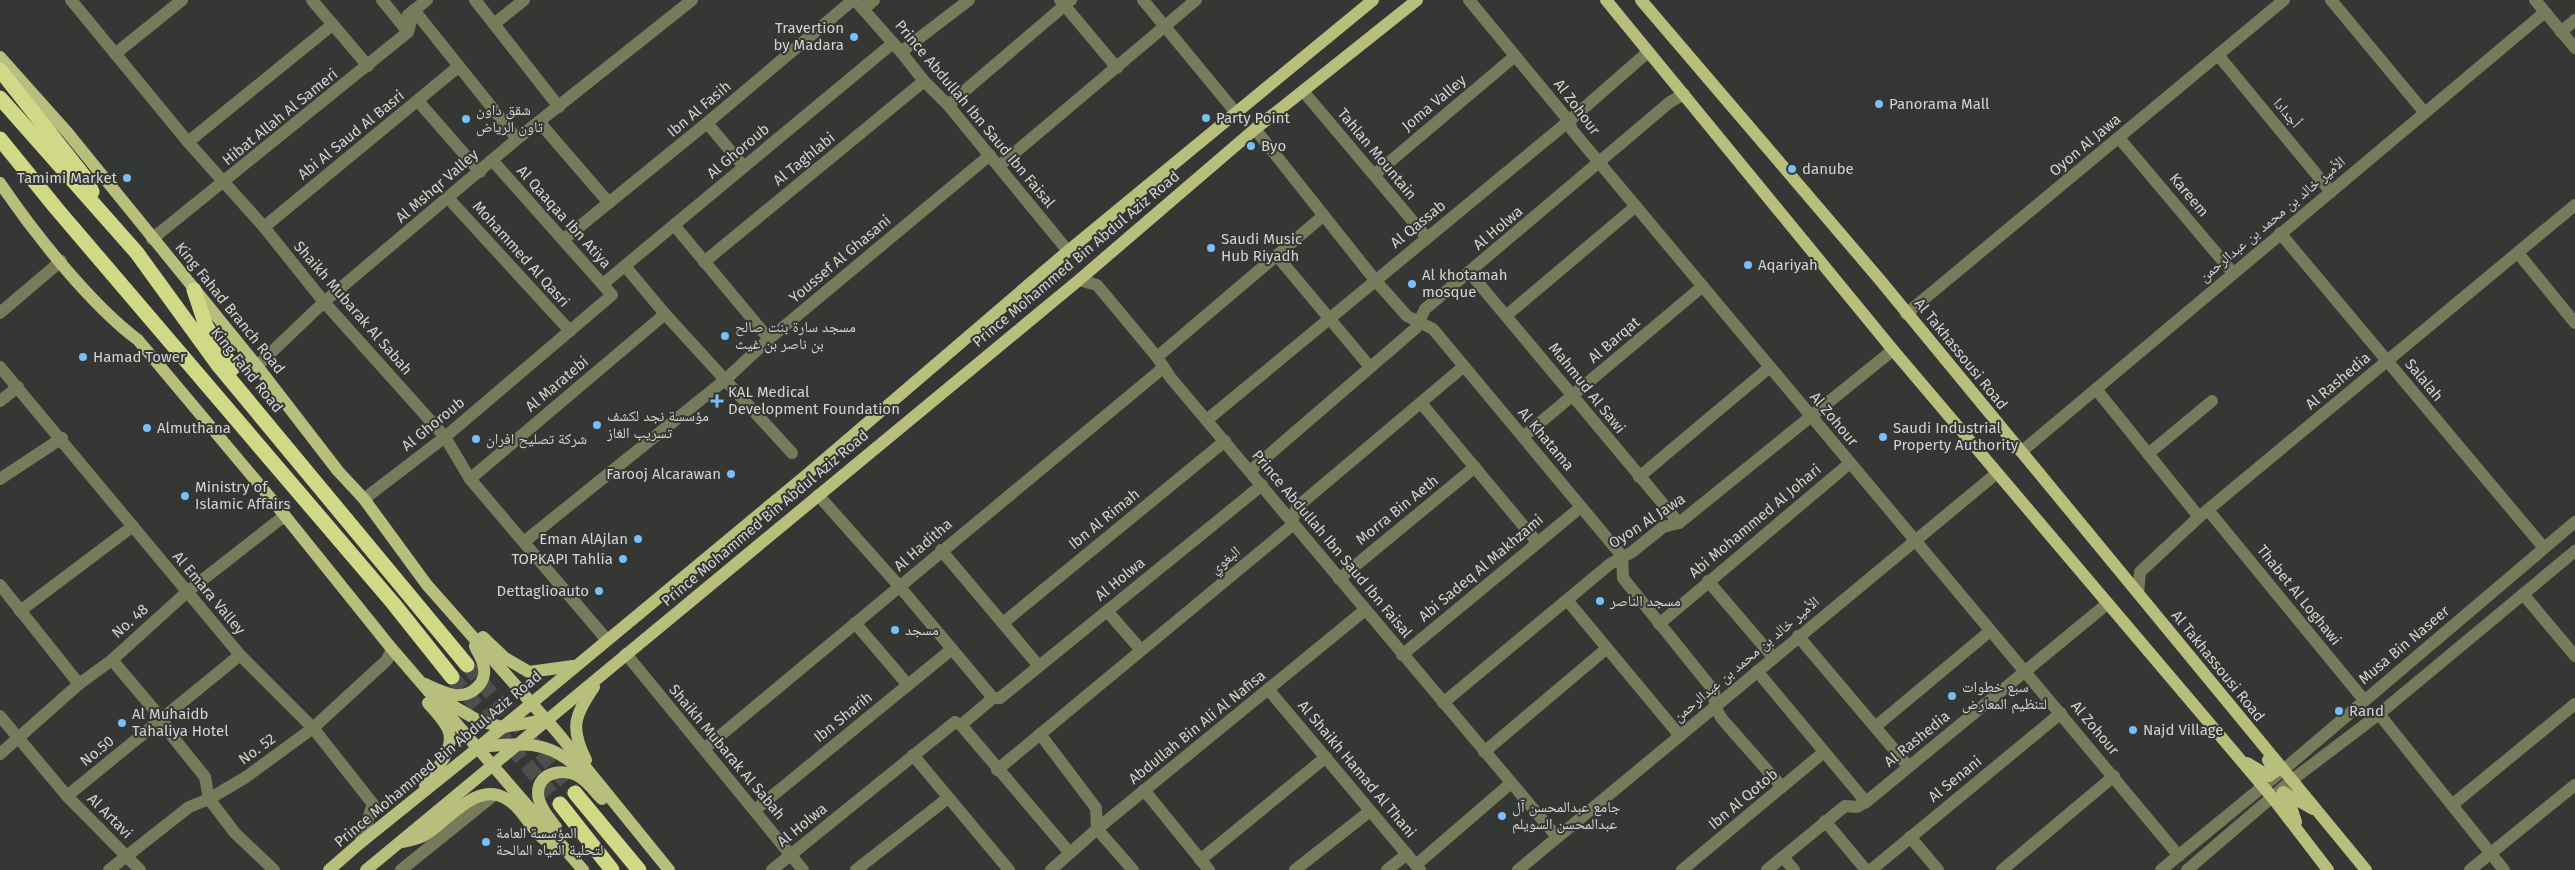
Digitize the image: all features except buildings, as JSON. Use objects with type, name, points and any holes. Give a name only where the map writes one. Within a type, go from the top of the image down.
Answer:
[{"type":"highway","points":[[0,70],[86,179],[100,209]]},
{"type":"highway","name":"King Fahd Road","points":[[0,98],[137,253],[219,366],[467,665]]},
{"type":"highway","points":[[0,139],[62,216],[393,603],[452,677]]},
{"type":"highway","points":[[0,148],[27,172]]},
{"type":"highway","points":[[194,290],[206,326],[238,375],[253,407]]},
{"type":"highway","points":[[575,793],[639,870]]},
{"type":"highway","points":[[560,804],[612,870]]},
{"type":"main road","name":"Prince Mohammed Bin Abdul Aziz Road","points":[[330,870],[360,842],[503,727],[575,665],[894,401],[1068,251],[1237,114],[1373,0]]},
{"type":"main road","name":"Prince Mohammed Bin Abdul Aziz Road","points":[[366,870],[1078,280],[1255,129],[1417,0]]},
{"type":"main road","points":[[1606,0],[1893,350],[2272,797],[2328,870]]},
{"type":"main road","name":"Al Takhassousi Road","points":[[1641,0],[1906,314],[2366,870]]},
{"type":"main road","name":"King Fahad Branch Road","points":[[0,57],[67,132],[257,366],[338,472],[364,499],[427,585]]},
{"type":"main road","points":[[0,184],[61,261],[116,324],[138,340],[286,518],[392,650],[494,765],[583,870]]},
{"type":"main road","points":[[427,585],[505,658],[520,668],[529,672],[575,665]]},
{"type":"main road","points":[[420,682],[446,692],[461,695],[470,693],[478,687],[484,678],[484,665],[475,646],[442,612],[427,585]]},
{"type":"main road","points":[[427,585],[546,720],[670,870]]},
{"type":"main road","points":[[392,650],[449,732],[449,741],[442,762],[414,799]]},
{"type":"main road","points":[[605,672],[584,701],[575,722],[579,747],[586,761],[638,833]]},
{"type":"main road","points":[[420,682],[446,703],[479,722],[503,727],[546,720]]},
{"type":"main road","points":[[2238,758],[2269,776],[2272,775],[2275,772],[2258,740]]},
{"type":"main road","points":[[478,747],[517,744],[540,745],[564,755],[638,833]]},
{"type":"main road","points":[[591,870],[542,807],[538,792],[546,776],[561,772],[581,778],[612,810],[638,833]]},
{"type":"main road","points":[[2299,832],[2292,810],[2282,794],[2286,793],[2297,802],[2318,812]]},
{"type":"main road","points":[[398,842],[419,839],[471,799],[494,795],[504,797],[516,806],[544,840],[566,849]]},
{"type":"street","name":"Shaikh Mubarak Al Sabah","points":[[71,0],[188,142],[264,227],[324,302],[445,437],[470,479],[525,541],[607,640]]},
{"type":"street","points":[[115,54],[182,0]]},
{"type":"street","points":[[312,0],[368,66]]},
{"type":"street","points":[[382,0],[404,27]]},
{"type":"street","name":"Hibat Allah Al Sameri","points":[[152,239],[368,66],[404,27],[414,10],[427,0]]},
{"type":"street","points":[[475,0],[559,107]]},
{"type":"street","points":[[494,24],[524,0]]},
{"type":"street","name":"Ibn Al Fasih","points":[[563,240],[857,3],[874,0]]},
{"type":"street","name":"Al Ghoroub","points":[[603,284],[744,167],[897,47],[969,0]]},
{"type":"street","points":[[1143,0],[1237,114]]},
{"type":"street","points":[[999,166],[1117,68],[1164,25],[1196,0]]},
{"type":"street","name":"Al Zohour","points":[[1469,0],[1569,121],[1572,130],[2179,856]]},
{"type":"street","name":"Oyon Al Jawa","points":[[1906,314],[2284,0]]},
{"type":"street","points":[[2331,0],[2424,113]]},
{"type":"street","points":[[2535,0],[2575,48]]},
{"type":"street","name":"Al Mshqr Valley","points":[[257,366],[324,302],[449,199],[517,139],[540,123],[684,2]]},
{"type":"street","points":[[948,104],[1065,2],[1117,68]]},
{"type":"street","name":"Prince Abdullah Ibn Saud Ibn Faisal","points":[[857,3],[897,47],[924,82],[948,104],[1068,251]]},
{"type":"street","points":[[414,10],[517,139]]},
{"type":"street","name":"الأمير خالد بن محمد بن عبدالرحمن","points":[[2021,452],[2545,12]]},
{"type":"street","points":[[2561,32],[2575,20]]},
{"type":"street","points":[[188,142],[332,25]]},
{"type":"street","name":"Al Qassab","points":[[1208,419],[1569,121],[1648,52]]},
{"type":"street","name":"أجدادا","points":[[2218,55],[2331,192]]},
{"type":"street","name":"Joma Valley","points":[[1374,175],[1515,56]]},
{"type":"street","name":"Abi Al Saud Al Basri","points":[[264,227],[458,67]]},
{"type":"street","name":"Al Taghlabi","points":[[704,262],[924,82]]},
{"type":"street","name":"Tahlan Mountain","points":[[1303,91],[1426,238]]},
{"type":"street","name":"Al Holwa","points":[[1250,471],[1416,328],[1425,309],[1670,102],[1684,94]]},
{"type":"street","points":[[418,101],[480,172]]},
{"type":"street","points":[[540,123],[609,203]]},
{"type":"street","points":[[708,123],[744,167]]},
{"type":"street","name":"Al Khatama","points":[[1255,129],[1375,280],[1407,316],[1433,329],[1622,556]]},
{"type":"street","name":"Kareem","points":[[2119,138],[2233,273]]},
{"type":"street","name":"Youssef Al Ghasani","points":[[525,541],[725,380],[769,339],[990,155]]},
{"type":"street","name":"Al Qaaqaa Ibn Atiya","points":[[492,160],[612,295]]},
{"type":"street","name":"Mohammed Al Qasri","points":[[449,199],[570,331]]},
{"type":"street","name":"Al Rashedia","points":[[2138,593],[2140,572],[2204,514],[2575,205]]},
{"type":"street","points":[[1507,316],[1636,206]]},
{"type":"street","name":"Al Haditha","points":[[704,748],[900,587],[1160,362],[1323,216]]},
{"type":"street","points":[[674,226],[769,339]]},
{"type":"street","name":"Salalah","points":[[2280,233],[2544,548]]},
{"type":"street","points":[[2518,253],[2575,323]]},
{"type":"street","points":[[1277,256],[1370,367]]},
{"type":"street","points":[[0,313],[61,261]]},
{"type":"street","points":[[625,266],[665,314],[792,453]]},
{"type":"street","name":"Mahmud Al Sawi","points":[[1470,272],[1679,523]]},
{"type":"street","name":"Prince Abdullah Ibn Saud Ibn Faisal","points":[[1078,280],[1097,285],[1402,655],[1557,837]]},
{"type":"street","name":"Al Barqat","points":[[1523,437],[1703,286]]},
{"type":"street","name":"Al Ghoroub","points":[[364,499],[445,437],[612,295]]},
{"type":"street","name":"Al Maratebi","points":[[470,479],[665,314]]},
{"type":"street","name":"Oyon Al Jawa","points":[[1443,703],[1622,556],[1632,552],[1663,527],[1679,523],[1810,415],[1816,414],[1893,350]]},
{"type":"street","name":"Al Emara Valley","points":[[0,367],[62,438],[240,655],[313,728],[373,804],[360,842]]},
{"type":"street","name":"البغوي","points":[[997,770],[1290,527],[1297,507],[1464,367]]},
{"type":"street","points":[[1639,477],[1770,367]]},
{"type":"street","points":[[0,401],[18,387]]},
{"type":"street","name":"Thabet Al Loghawi","points":[[2096,389],[2148,454],[2204,514],[2364,700]]},
{"type":"street","points":[[2148,454],[2212,401]]},
{"type":"street","points":[[1421,403],[1537,542]]},
{"type":"street","points":[[0,479],[62,438]]},
{"type":"street","name":"Ibn Al Rimah","points":[[1003,623],[1226,441]]},
{"type":"street","name":"Abi Mohammed Al Johari","points":[[1659,624],[1850,463]]},
{"type":"street","name":"Morra Bin Aeth","points":[[1339,579],[1475,467]]},
{"type":"street","name":"الأمير خالد بن محمد بن عبدالرحمن","points":[[1518,870],[1798,636],[1997,474]]},
{"type":"street","name":"Al Holwa","points":[[772,870],[955,722],[961,725],[1107,611],[1262,486]]},
{"type":"street","points":[[818,494],[996,698]]},
{"type":"street","name":"Abi Sadeq Al Makhzami","points":[[1402,655],[1581,507]]},
{"type":"street","name":"No. 48","points":[[0,754],[79,684],[112,660],[187,592],[279,520],[286,518]]},
{"type":"street","name":"Musa Bin Naseer","points":[[2161,870],[2283,770],[2575,522]]},
{"type":"street","points":[[20,611],[133,526]]},
{"type":"street","points":[[942,550],[1038,665]]},
{"type":"street","points":[[2188,870],[2292,780],[2379,714],[2575,551]]},
{"type":"street","points":[[1622,556],[1623,578],[1714,691],[1715,707],[1722,719],[1782,787]]},
{"type":"street","points":[[1708,581],[1773,657]]},
{"type":"street","points":[[0,585],[79,684]]},
{"type":"street","points":[[2523,594],[2575,656]]},
{"type":"street","points":[[2488,596],[2501,612]]},
{"type":"street","points":[[1567,600],[1680,736]]},
{"type":"street","name":"Al Rashedia","points":[[1767,870],[1844,806],[1856,807],[1866,802],[2107,604]]},
{"type":"street","name":"Abdullah Bin Ali Al Nafisa","points":[[1051,870],[1066,861],[1098,829],[1144,790],[1366,610]]},
{"type":"street","points":[[1107,611],[1141,650]]},
{"type":"street","points":[[855,623],[908,685]]},
{"type":"street","points":[[1875,727],[1990,631]]},
{"type":"street","points":[[1798,636],[1908,766]]},
{"type":"street","name":"Ibn Sharih","points":[[755,810],[952,649]]},
{"type":"street","points":[[1484,752],[1606,649]]},
{"type":"street","name":"No. 52","points":[[109,870],[189,807],[209,799],[246,777],[313,728],[387,660],[392,650]]},
{"type":"street","name":"Shaikh Mubarak Al Sabah","points":[[626,654],[803,870]]},
{"type":"street","name":"No.50","points":[[67,796],[240,655]]},
{"type":"street","points":[[112,660],[162,719],[172,736],[205,777],[209,799],[235,834],[274,870]]},
{"type":"street","points":[[1757,672],[1866,802]]},
{"type":"street","name":"Al Shaikh Hamad Al Thani","points":[[1268,690],[1418,867]]},
{"type":"street","points":[[2452,805],[2575,704]]},
{"type":"street","name":"Al Senani","points":[[1871,870],[2061,713]]},
{"type":"street","points":[[2379,714],[2504,870]]},
{"type":"street","name":"Al Artavi","points":[[0,716],[67,796],[140,870]]},
{"type":"street","points":[[961,725],[1066,861]]},
{"type":"street","points":[[1040,734],[1096,808],[1098,829],[1133,870]]},
{"type":"street","name":"Ibn Al Qotob","points":[[1682,870],[1824,752]]},
{"type":"street","points":[[913,755],[1009,870]]},
{"type":"street","points":[[1144,790],[1205,865],[1326,757]]},
{"type":"street","points":[[2298,757],[2292,766],[2293,770],[2300,772],[2310,766]]},
{"type":"street","points":[[2002,870],[2114,776]]},
{"type":"street","points":[[1418,867],[1511,783]]},
{"type":"street","points":[[2470,870],[2575,785]]},
{"type":"street","points":[[401,870],[494,795]]},
{"type":"street","points":[[2247,800],[2256,796],[2261,799],[2262,802],[2255,811]]},
{"type":"street","points":[[856,870],[948,798]]},
{"type":"street","points":[[1295,870],[1370,811]]},
{"type":"street","points":[[1825,821],[1866,870]]},
{"type":"street","points":[[1910,837],[1938,870]]},
{"type":"street","points":[[1387,870],[1407,854]]},
{"type":"street","points":[[1783,857],[1794,870]]},
{"type":"tunnel","points":[[467,665],[575,793]]},
{"type":"tunnel","points":[[452,677],[560,804]]},
{"type":"place","name":"Travertion by Madara","points":[[854,37]]},
{"type":"place","name":"Panorama Mall","points":[[1879,104]]},
{"type":"place","name":"Party Point","points":[[1206,118]]},
{"type":"place","name":"شقق داون تاون الرياض","points":[[466,119]]},
{"type":"place","name":"Byo","points":[[1251,146]]},
{"type":"place","name":"danube","points":[[1792,169]]},
{"type":"place","name":"Tamimi Market","points":[[127,178]]},
{"type":"place","name":"Saudi Music Hub Riyadh","points":[[1211,248]]},
{"type":"place","name":"Aqariyah","points":[[1748,265]]},
{"type":"place","name":"Al khotamah mosque","points":[[1412,284]]},
{"type":"place","name":"مسجد سارة بنت صالح بن ناصر بن غيث","points":[[725,336]]},
{"type":"place","name":"Hamad Tower","points":[[83,357]]},
{"type":"place","name":"KAL Medical Development Foundation","points":[[717,401]]},
{"type":"place","name":"مؤسسة نجد لكشف تسريب الغاز","points":[[597,425]]},
{"type":"place","name":"Almuthana","points":[[147,428]]},
{"type":"place","name":"Saudi Industrial Property Authority","points":[[1883,437]]},
{"type":"place","name":"شركة تصليح افران","points":[[476,439]]},
{"type":"place","name":"Farooj Alcarawan","points":[[731,474]]},
{"type":"place","name":"Ministry of Islamic Affairs","points":[[185,496]]},
{"type":"place","name":"Eman AlAjlan","points":[[638,539]]},
{"type":"place","name":"TOPKAPI Tahlia","points":[[623,559]]},
{"type":"place","name":"Dettaglioauto","points":[[599,591]]},
{"type":"place","name":"مسجد الناصر","points":[[1600,601]]},
{"type":"place","name":"مسجد","points":[[895,630]]},
{"type":"place","name":"سبع خطوات لتنظيم المعارض","points":[[1952,696]]},
{"type":"place","name":"Rand","points":[[2339,711]]},
{"type":"place","name":"Al Muhaidb Tahaliya Hotel","points":[[122,723]]},
{"type":"place","name":"Najd Village","points":[[2133,730]]},
{"type":"place","name":"جامع عبدالمحسن آل عبدالمحسن السويلم","points":[[1502,816]]},
{"type":"place","name":"المؤسسة العامة لتحلية المياه المالحة","points":[[486,842]]}]
